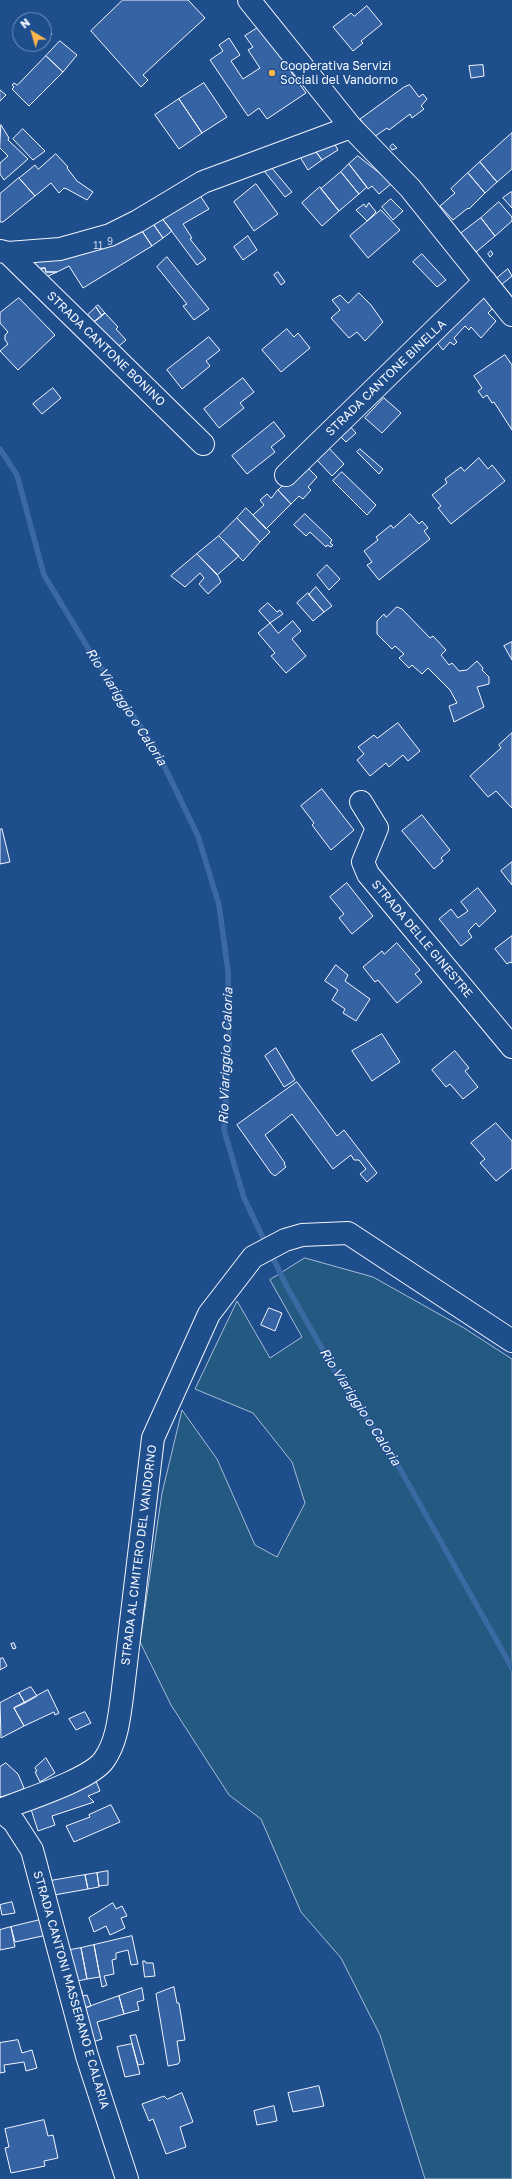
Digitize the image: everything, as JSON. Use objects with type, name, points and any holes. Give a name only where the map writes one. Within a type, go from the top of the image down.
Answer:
[{"type":"street","points":[[249,0],[351,127],[410,188],[512,315]]},
{"type":"street","name":"STRADA CANTONE BONINO","points":[[4,252],[60,249],[110,235],[138,221],[203,182],[351,127]]},
{"type":"street","name":"STRADA CANTONE BONINO","points":[[4,252],[203,444]]},
{"type":"street","name":"STRADA CANTONE BINELLA","points":[[286,475],[485,282]]},
{"type":"street","name":"STRADA DELLE GINESTRE","points":[[361,802],[377,828],[363,862],[368,874],[512,1047]]},
{"type":"street","name":"STRADA AL CIMITERO DEL VANDORNO","points":[[0,1810],[85,1776],[103,1761],[115,1737],[122,1697],[153,1438],[208,1314],[253,1257],[285,1240],[302,1235],[348,1233],[512,1341]]},
{"type":"street","name":"STRADA CANTONI MASSERANO E CALARIA","points":[[0,1810],[14,1822],[32,1850],[87,2056],[127,2179]]},
{"type":"shaded area","points":[[305,1258],[373,1277],[464,1328],[512,1359],[512,2179],[425,2179],[380,2035],[341,1958],[301,1912],[261,1819],[229,1795],[171,1705],[140,1642],[162,1493],[182,1410],[217,1459],[255,1545],[277,1557],[305,1503],[292,1462],[253,1413],[195,1389],[237,1301],[270,1358],[302,1337],[270,1280]]},
{"type":"building","points":[[123,0],[188,0],[205,18],[143,75],[148,80],[141,87],[91,31]]},
{"type":"building","points":[[367,6],[382,24],[361,41],[363,43],[353,51],[333,27],[351,13],[354,16]]},
{"type":"building","name":"Cooperativa Servizi Sociali del Vandorno","points":[[259,27],[306,93],[267,119],[259,108],[248,116],[210,60],[223,51],[219,45],[229,38],[240,55],[231,61],[243,79],[260,68],[248,50],[253,47],[245,36]]},
{"type":"building","points":[[60,41],[77,55],[63,72],[46,56],[50,52],[52,52],[52,50]]},
{"type":"building","points":[[46,56],[63,72],[29,106],[12,89],[14,87],[12,85],[14,83],[17,85]]},
{"type":"building","points":[[483,65],[484,76],[471,78],[469,66]]},
{"type":"building","points":[[204,83],[227,117],[202,133],[179,99]]},
{"type":"building","points":[[410,85],[419,97],[423,94],[427,99],[421,106],[424,109],[412,118],[410,114],[389,130],[387,128],[374,137],[360,119],[404,87]]},
{"type":"building","points":[[0,90],[6,95],[0,101]]},
{"type":"building","points":[[179,99],[202,133],[179,149],[155,115]]},
{"type":"building","points":[[1,125],[9,138],[8,140],[28,159],[4,180],[0,174],[0,163],[8,156],[0,148]]},
{"type":"building","points":[[23,129],[45,151],[33,160],[13,139]]},
{"type":"building","points":[[512,133],[512,169],[497,182],[480,162]]},
{"type":"building","points":[[333,141],[338,150],[322,160],[311,145]]},
{"type":"building","points":[[393,144],[397,148],[392,150],[390,147]]},
{"type":"building","points":[[311,145],[322,160],[308,170],[295,149]]},
{"type":"building","points":[[56,154],[68,167],[67,168],[77,181],[93,192],[87,200],[64,188],[59,193],[51,183],[35,196],[19,178],[35,165],[38,169]]},
{"type":"building","points":[[358,156],[392,183],[379,194],[372,186],[368,189],[349,164]]},
{"type":"building","points":[[480,162],[497,182],[485,193],[468,173]]},
{"type":"building","points":[[349,164],[367,187],[359,194],[341,172]]},
{"type":"building","points":[[271,167],[292,192],[285,197],[265,172]]},
{"type":"building","points":[[341,172],[359,194],[339,211],[321,189]]},
{"type":"building","points":[[468,173],[485,193],[469,209],[468,208],[453,220],[440,206],[455,193],[451,189]]},
{"type":"building","points":[[19,178],[35,196],[3,222],[0,222],[0,194]]},
{"type":"building","points":[[256,184],[278,214],[254,231],[234,202]]},
{"type":"building","points":[[320,187],[339,211],[322,226],[302,203]]},
{"type":"building","points":[[197,191],[209,209],[183,224],[192,238],[190,239],[206,259],[197,265],[158,213]]},
{"type":"building","points":[[512,192],[512,208],[503,198]]},
{"type":"building","points":[[391,199],[403,211],[393,220],[382,207]]},
{"type":"building","points":[[499,202],[512,217],[512,221],[495,236],[481,218]]},
{"type":"building","points":[[369,203],[376,212],[367,221],[356,210],[364,204],[366,207]]},
{"type":"building","points":[[381,210],[400,230],[368,258],[350,236]]},
{"type":"building","points":[[158,213],[172,231],[163,238],[149,218]]},
{"type":"building","points":[[149,218],[163,238],[152,246],[138,225]]},
{"type":"building","points":[[481,218],[495,236],[476,252],[460,234]]},
{"type":"building","points":[[138,225],[152,246],[83,288],[69,266],[57,272],[46,272],[45,268],[31,271],[32,253]]},
{"type":"building","points":[[248,236],[257,250],[243,260],[234,247]]},
{"type":"building","points":[[491,251],[493,254],[490,257],[488,254]]},
{"type":"building","points":[[422,254],[446,280],[437,287],[413,262]]},
{"type":"building","points":[[167,257],[209,309],[194,320],[183,306],[187,304],[157,267]]},
{"type":"building","points":[[45,268],[46,272],[57,272],[46,277],[44,273],[39,274],[38,269]]},
{"type":"building","points":[[508,269],[512,276],[501,285],[496,279]]},
{"type":"building","points":[[278,272],[285,282],[281,285],[274,275]]},
{"type":"building","points":[[359,293],[371,305],[383,322],[365,341],[357,332],[349,338],[331,318],[340,310],[332,300],[340,295],[348,303]]},
{"type":"building","points":[[480,293],[494,307],[488,313],[496,321],[481,338],[471,327],[469,330],[465,326],[454,338],[457,342],[454,345],[450,342],[443,350],[434,339]]},
{"type":"building","points":[[19,298],[55,335],[18,370],[0,351],[8,344],[5,340],[5,335],[8,332],[0,323],[0,313]]},
{"type":"building","points":[[98,305],[105,313],[102,316],[96,307]]},
{"type":"building","points":[[96,307],[102,316],[94,322],[88,315]]},
{"type":"building","points":[[105,313],[118,327],[116,329],[126,340],[115,349],[94,322]]},
{"type":"building","points":[[287,329],[294,337],[298,333],[310,348],[281,372],[262,350]]},
{"type":"building","points":[[209,337],[220,350],[206,361],[210,366],[182,389],[167,370]]},
{"type":"building","points":[[505,355],[512,365],[512,430],[494,402],[492,403],[487,395],[483,398],[478,391],[482,388],[474,376]]},
{"type":"building","points":[[243,378],[254,392],[240,403],[244,408],[219,428],[204,409]]},
{"type":"building","points":[[53,388],[61,398],[42,414],[33,404]]},
{"type":"building","points":[[384,398],[401,413],[382,433],[365,418]]},
{"type":"building","points":[[274,422],[285,436],[271,447],[275,452],[247,474],[232,456]]},
{"type":"building","points":[[347,423],[356,433],[346,442],[337,433]]},
{"type":"building","points":[[325,444],[344,464],[332,476],[315,458]]},
{"type":"building","points":[[360,449],[383,469],[379,474],[357,452]]},
{"type":"building","points":[[479,458],[488,469],[492,465],[505,481],[451,524],[438,508],[441,506],[432,495],[447,483],[445,479],[461,467],[464,471]]},
{"type":"building","points":[[307,467],[317,477],[308,487],[311,490],[303,499],[299,496],[291,504],[278,490],[298,470]]},
{"type":"building","points":[[342,472],[376,505],[367,515],[333,481]]},
{"type":"building","points":[[278,490],[291,504],[266,529],[253,515],[264,505],[260,500],[267,494],[271,498]]},
{"type":"building","points":[[246,508],[270,532],[260,542],[237,518]]},
{"type":"building","points":[[305,514],[332,540],[330,543],[333,545],[331,547],[327,545],[326,547],[310,532],[306,536],[294,525]]},
{"type":"building","points":[[410,514],[419,524],[422,521],[428,528],[424,531],[430,539],[379,580],[367,565],[372,562],[364,551],[378,540],[376,537],[391,525],[393,528]]},
{"type":"building","points":[[237,518],[260,542],[243,561],[219,536]]},
{"type":"building","points":[[219,536],[239,556],[217,575],[197,554]]},
{"type":"building","points":[[197,554],[217,574],[221,582],[208,594],[199,584],[204,578],[200,573],[185,587],[171,576]]},
{"type":"building","points":[[327,565],[340,579],[329,590],[317,575]]},
{"type":"building","points":[[316,587],[332,606],[324,612],[309,595]]},
{"type":"building","points":[[308,593],[324,612],[313,621],[297,603]]},
{"type":"building","points":[[268,603],[277,612],[280,610],[283,614],[270,623],[259,611]]},
{"type":"building","points":[[397,607],[402,609],[430,638],[433,636],[446,650],[441,655],[449,665],[452,663],[459,671],[467,670],[477,661],[483,668],[482,670],[489,677],[489,684],[477,687],[484,707],[454,722],[449,706],[457,703],[450,690],[428,668],[422,674],[412,665],[409,668],[399,658],[404,654],[395,646],[392,649],[377,634],[377,621],[384,614],[386,617]]},
{"type":"building","points":[[293,621],[301,631],[292,639],[306,656],[286,673],[271,656],[275,653],[258,633],[270,623],[278,633]]},
{"type":"building","points":[[512,642],[512,660],[504,646]]},
{"type":"building","points":[[398,723],[420,751],[408,761],[403,755],[389,767],[386,763],[370,776],[357,760],[364,754],[358,747],[374,735],[377,738]]},
{"type":"building","points":[[512,733],[512,808],[496,791],[488,797],[470,776],[501,748],[499,745]]},
{"type":"building","points":[[322,789],[354,830],[331,850],[312,825],[314,823],[301,806]]},
{"type":"building","points":[[422,815],[450,850],[441,858],[443,861],[434,869],[402,831]]},
{"type":"building","points":[[2,829],[10,862],[0,864],[0,830]]},
{"type":"building","points":[[512,862],[512,885],[501,871]]},
{"type":"building","points":[[347,883],[373,916],[352,934],[339,918],[344,914],[330,897]]},
{"type":"building","points":[[478,888],[496,911],[479,927],[476,923],[468,931],[472,937],[461,946],[439,919],[451,909],[458,918],[468,911],[461,902]]},
{"type":"building","points":[[512,936],[512,963],[510,962],[507,964],[495,949]]},
{"type":"building","points":[[397,943],[420,970],[415,974],[422,982],[397,1003],[378,980],[375,982],[363,967],[382,951],[384,954]]},
{"type":"building","points":[[336,965],[348,975],[345,981],[370,999],[356,1021],[343,1013],[345,1009],[332,1000],[338,990],[325,981]]},
{"type":"building","points":[[382,1034],[400,1062],[372,1081],[352,1051]]},
{"type":"building","points":[[276,1048],[295,1080],[284,1087],[265,1056]]},
{"type":"building","points":[[455,1051],[469,1068],[465,1071],[478,1087],[463,1099],[450,1084],[446,1087],[432,1070]]},
{"type":"building","points":[[297,1082],[337,1136],[344,1130],[377,1173],[367,1182],[360,1174],[366,1169],[359,1160],[354,1160],[351,1155],[333,1169],[292,1114],[265,1135],[285,1163],[284,1164],[286,1167],[275,1176],[271,1173],[237,1125]]},
{"type":"building","points":[[496,1123],[512,1141],[512,1168],[496,1181],[480,1163],[485,1159],[471,1143]]},
{"type":"building","points":[[269,1308],[282,1313],[275,1331],[261,1325]]},
{"type":"building","points":[[14,1643],[16,1648],[13,1649],[11,1644]]},
{"type":"building","points":[[3,1658],[7,1666],[0,1670],[0,1659]]},
{"type":"building","points":[[31,1687],[37,1696],[25,1703],[19,1693]]},
{"type":"building","points":[[48,1690],[59,1713],[55,1715],[54,1712],[24,1726],[14,1708]]},
{"type":"building","points":[[19,1693],[25,1703],[14,1708],[24,1726],[1,1738],[0,1703]]},
{"type":"building","points":[[85,1712],[91,1723],[76,1730],[69,1719]]},
{"type":"building","points":[[46,1758],[55,1773],[40,1782],[35,1772],[37,1771],[35,1768]]},
{"type":"building","points":[[6,1763],[18,1774],[24,1788],[15,1794],[0,1797],[0,1767]]},
{"type":"building","points":[[96,1781],[100,1791],[88,1796],[94,1802],[52,1816],[55,1825],[38,1831],[29,1803]]},
{"type":"building","points":[[111,1805],[120,1822],[74,1842],[66,1826],[90,1817],[89,1815]]},
{"type":"building","points":[[108,1871],[108,1885],[99,1886],[97,1873]]},
{"type":"building","points":[[97,1873],[99,1887],[88,1889],[85,1875]]},
{"type":"building","points":[[85,1875],[88,1889],[54,1895],[50,1881]]},
{"type":"building","points":[[12,1902],[15,1913],[2,1915],[0,1905]]},
{"type":"building","points":[[113,1903],[116,1909],[122,1906],[127,1916],[121,1918],[125,1928],[110,1935],[106,1926],[94,1932],[89,1918]]},
{"type":"building","points":[[44,1919],[47,1935],[15,1942],[11,1927]]},
{"type":"building","points":[[11,1927],[15,1947],[0,1950],[0,1930]]},
{"type":"building","points":[[132,1936],[138,1964],[131,1965],[128,1950],[116,1953],[116,1959],[112,1960],[114,1974],[104,1976],[107,1985],[102,1987],[94,1945]]},
{"type":"building","points":[[94,1945],[100,1977],[87,1979],[81,1948]]},
{"type":"building","points":[[81,1948],[87,1979],[73,1982],[65,1951]]},
{"type":"building","points":[[143,1961],[146,1963],[153,1963],[155,1976],[145,1977]]},
{"type":"building","points":[[174,1987],[177,2003],[179,2003],[185,2040],[177,2041],[180,2061],[178,2064],[168,2066],[156,1994]]},
{"type":"building","points":[[142,1988],[144,2000],[137,2002],[139,2010],[124,2014],[119,1996]]},
{"type":"building","points":[[82,1991],[83,1996],[87,1995],[91,2006],[80,2010],[76,1993]]},
{"type":"building","points":[[119,1996],[124,2014],[97,2022],[102,2039],[90,2043],[80,2010]]},
{"type":"building","points":[[136,2035],[144,2064],[138,2065],[130,2036]]},
{"type":"building","points":[[18,2040],[22,2053],[32,2050],[37,2068],[26,2071],[24,2062],[4,2065],[5,2072],[0,2073],[0,2043]]},
{"type":"building","points":[[132,2044],[140,2074],[125,2077],[117,2047]]},
{"type":"building","points":[[319,2086],[324,2106],[293,2112],[288,2093]]},
{"type":"building","points":[[182,2093],[193,2122],[180,2127],[186,2147],[166,2154],[153,2119],[149,2121],[142,2104],[164,2096],[167,2099]]},
{"type":"building","points":[[274,2106],[277,2121],[257,2125],[254,2111]]},
{"type":"building","points":[[44,2120],[48,2136],[53,2135],[58,2158],[44,2161],[45,2166],[11,2173],[5,2148],[9,2147],[5,2129]]},
{"type":"waterway","name":"Rio Viariggio o Caloria","points":[[0,449],[17,475],[44,575],[88,648],[157,751],[198,836],[219,905],[228,971],[229,1047],[224,1130],[244,1198],[267,1246]]},
{"type":"waterway","name":"Rio Viariggio o Caloria","points":[[271,1254],[286,1285],[341,1382],[391,1453],[512,1668]]},
{"type":"place","name":"Cooperativa Servizi Sociali del Vandorno","points":[[272,73]]}]
